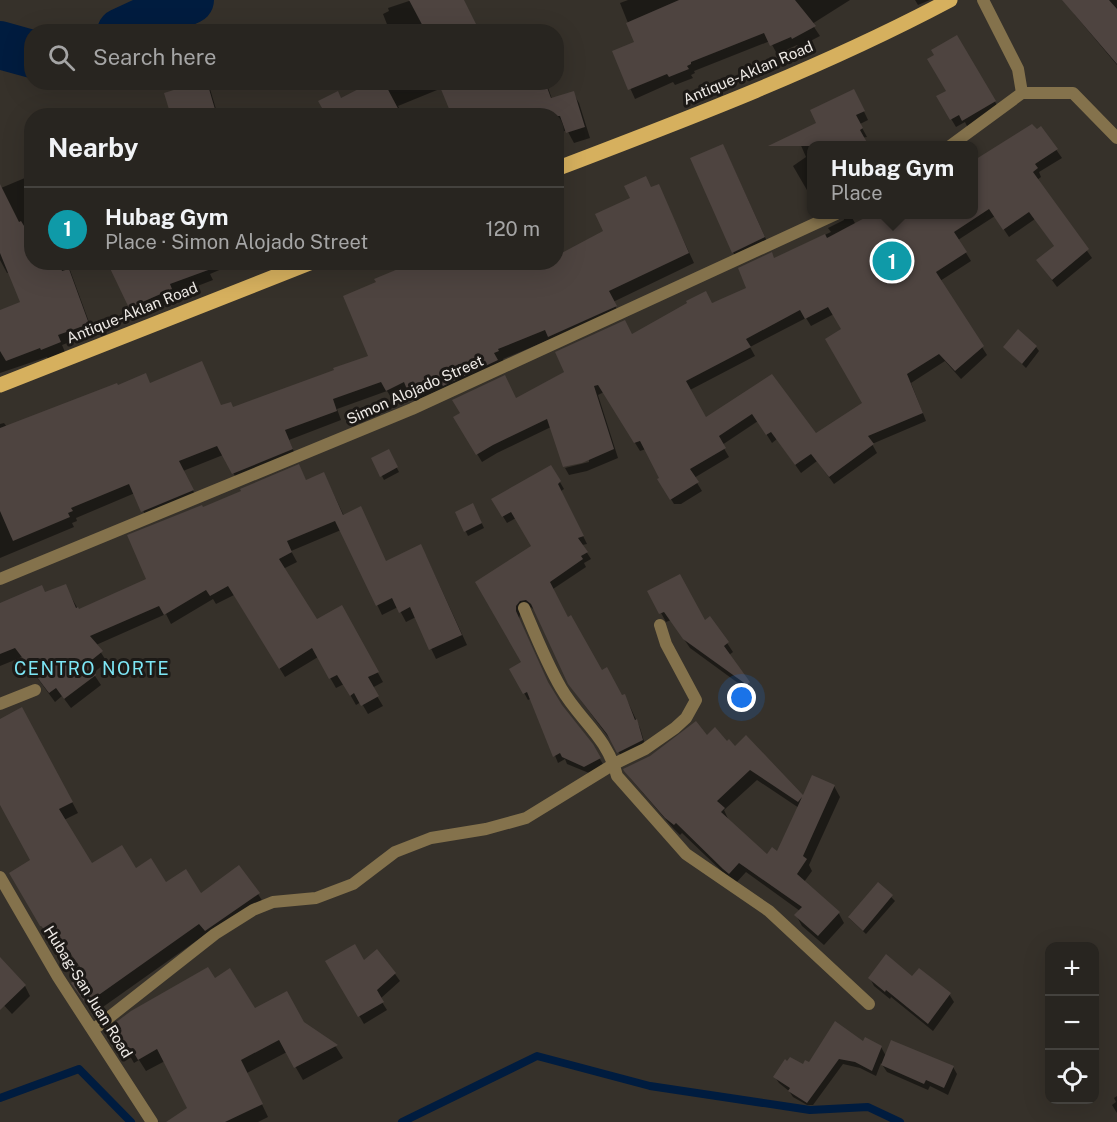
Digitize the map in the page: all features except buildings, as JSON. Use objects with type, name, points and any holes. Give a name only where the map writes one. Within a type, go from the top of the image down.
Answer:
[{"type":"main road","name":"Antique-Aklan Road","points":[[564,166],[723,105],[911,21],[950,0]]},
{"type":"main road","name":"Antique-Aklan Road","points":[[0,385],[292,270]]},
{"type":"street","points":[[983,0],[1018,69],[1022,93]]},
{"type":"street","points":[[957,141],[1022,93],[1073,93],[1117,138]]},
{"type":"street","name":"Simon Alojado Street","points":[[0,579],[412,409],[825,219]]},
{"type":"street","points":[[524,608],[561,688],[573,707],[604,743],[617,776],[686,854],[770,911],[869,1004]]},
{"type":"street","points":[[93,1030],[215,934],[253,910],[273,902],[316,898],[353,884],[395,852],[431,838],[486,829],[526,818],[614,764],[645,749],[675,728],[686,718],[696,700],[666,644],[660,625]]},
{"type":"street","points":[[0,704],[34,690]]},
{"type":"street","name":"Hubag-San Juan Road","points":[[0,877],[58,977],[152,1122]]},
{"type":"waterway","points":[[138,24],[190,0]]},
{"type":"waterway","points":[[0,45],[24,52]]},
{"type":"waterway","points":[[402,1122],[537,1056],[650,1086],[810,1110],[868,1107],[900,1122]]},
{"type":"waterway","points":[[0,1098],[79,1069],[131,1122]]},
{"type":"place","name":"Hubag Gym","points":[[892,261]]},
{"type":"district","name":"CENTRO NORTE","points":[[92,669]]}]
